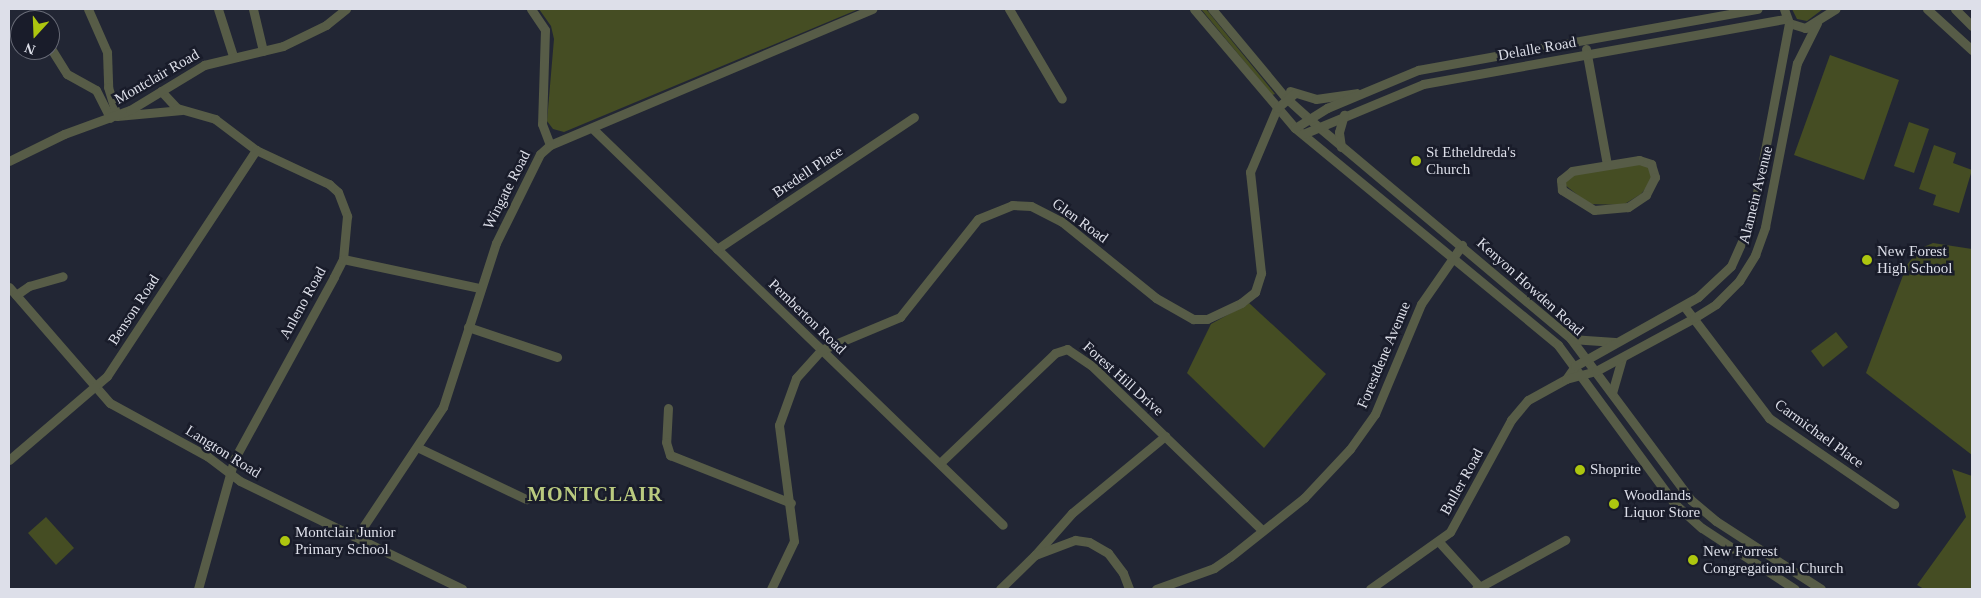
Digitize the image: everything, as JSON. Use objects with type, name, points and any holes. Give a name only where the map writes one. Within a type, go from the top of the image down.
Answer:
[{"type":"street","points":[[88,9],[107,52],[108,87],[113,117]]},
{"type":"street","points":[[218,9],[233,56]]},
{"type":"street","points":[[253,9],[263,51]]},
{"type":"street","name":"Montclair Road","points":[[9,161],[113,117],[161,91],[204,64],[233,56],[263,51],[311,33],[346,9]]},
{"type":"street","points":[[531,9],[545,30],[542,124],[550,145]]},
{"type":"street","name":"Wingate Road","points":[[357,536],[419,448],[443,407],[480,288],[501,232],[535,163],[550,145],[872,9]]},
{"type":"street","points":[[1009,9],[1062,99]]},
{"type":"street","name":"Kenyon Howden Road","points":[[1194,9],[1295,128],[1547,334],[1583,376],[1675,504],[1702,528],[1793,588]]},
{"type":"street","name":"Kenyon Howden Road","points":[[1212,9],[1286,98],[1341,147],[1462,245],[1571,339],[1691,500],[1821,589]]},
{"type":"street","name":"Delalle Road","points":[[1295,128],[1308,118],[1418,70],[1758,9]]},
{"type":"street","points":[[1784,9],[1788,21]]},
{"type":"street","points":[[1817,23],[1836,9]]},
{"type":"street","points":[[1927,9],[1972,50]]},
{"type":"street","points":[[1955,9],[1972,26]]},
{"type":"street","name":"Delalle Road","points":[[1303,134],[1316,125],[1423,84],[1587,54],[1788,21],[1805,28],[1817,23]]},
{"type":"street","name":"Alamein Avenue","points":[[1575,366],[1684,306],[1719,280],[1731,266],[1746,237],[1788,21]]},
{"type":"street","name":"Alamein Avenue","points":[[1583,376],[1596,371],[1694,318],[1729,292],[1755,255],[1768,216],[1797,63],[1817,23]]},
{"type":"street","points":[[1584,40],[1607,164]]},
{"type":"street","points":[[58,60],[67,74],[96,90],[113,117]]},
{"type":"street","points":[[1273,82],[1295,93],[1316,99],[1362,93]]},
{"type":"street","name":"Anleno Road","points":[[161,91],[173,106],[215,118],[256,150],[319,178],[338,192],[347,216],[343,259],[250,424],[230,472],[198,589]]},
{"type":"street","name":"Glen Road","points":[[771,589],[794,541],[791,503],[779,425],[796,378],[821,350],[900,317],[972,224],[988,213],[1012,205],[1031,206],[1061,221],[1149,292],[1193,319],[1203,320],[1232,307],[1250,297],[1260,280],[1249,177],[1277,108],[1286,98],[1295,93]]},
{"type":"street","name":"Anleno Road","points":[[113,117],[183,110]]},
{"type":"street","points":[[1341,147],[1339,132],[1344,115]]},
{"type":"street","name":"Bredell Place","points":[[717,249],[914,117]]},
{"type":"street","name":"Pemberton Road","points":[[592,128],[1004,525]]},
{"type":"street","name":"Benson Road","points":[[9,460],[95,389],[256,150]]},
{"type":"street","points":[[1643,160],[1654,167],[1654,182],[1635,204],[1610,211],[1587,207],[1562,190],[1561,180],[1572,171],[1607,164],[1643,160]]},
{"type":"street","name":"Forestdene Avenue","points":[[1156,589],[1214,568],[1304,498],[1367,428],[1413,320],[1452,256],[1462,245]]},
{"type":"street","points":[[343,259],[480,288]]},
{"type":"street","points":[[16,295],[29,286],[63,276]]},
{"type":"street","name":"Langton Road","points":[[9,287],[95,389],[110,402],[230,472],[240,481],[357,536],[462,589]]},
{"type":"street","name":"Carmichael Place","points":[[1684,306],[1769,418],[1894,504]]},
{"type":"street","points":[[468,326],[557,357]]},
{"type":"street","points":[[1571,339],[1619,342]]},
{"type":"street","name":"Forest Hill Drive","points":[[940,463],[1062,349],[1082,357],[1262,530]]},
{"type":"street","points":[[1612,393],[1622,357]]},
{"type":"street","name":"Buller Road","points":[[1566,379],[1575,366]]},
{"type":"street","name":"Buller Road","points":[[1370,589],[1440,543],[1460,517],[1517,412],[1528,400],[1566,379],[1583,376]]},
{"type":"street","points":[[668,408],[666,442],[670,455],[791,503]]},
{"type":"street","points":[[1000,589],[1035,555],[1072,513],[1165,436]]},
{"type":"street","points":[[419,448],[526,498]]},
{"type":"street","points":[[1440,543],[1478,588],[1565,540]]},
{"type":"street","points":[[1035,555],[1066,542],[1089,542],[1117,564],[1129,589]]},
{"type":"street","points":[[1793,588],[1800,575]]},
{"type":"green space","points":[[539,9],[859,9],[564,132],[553,129],[547,121],[554,39],[551,26]]},
{"type":"green space","points":[[1201,9],[1206,9],[1275,94],[1272,95]]},
{"type":"green space","points":[[1792,9],[1823,9],[1807,21],[1797,19]]},
{"type":"green space","points":[[1830,55],[1899,80],[1864,180],[1794,155]]},
{"type":"green space","points":[[1909,122],[1929,129],[1914,173],[1894,166]]},
{"type":"green space","points":[[1934,145],[1956,153],[1953,163],[1972,170],[1959,213],[1933,205],[1936,195],[1919,189]]},
{"type":"green space","points":[[1643,163],[1652,170],[1651,182],[1641,194],[1623,205],[1589,204],[1565,185],[1569,175]]},
{"type":"green space","points":[[1933,243],[1972,249],[1972,455],[1866,373],[1907,265],[1919,249]]},
{"type":"green space","points":[[1249,303],[1326,374],[1264,448],[1187,373],[1211,324]]},
{"type":"green space","points":[[1836,332],[1848,347],[1823,367],[1811,351]]},
{"type":"green space","points":[[1952,469],[1972,476],[1972,589],[1924,589],[1917,585],[1966,517]]},
{"type":"green space","points":[[46,517],[74,548],[56,565],[28,533]]},
{"type":"place","name":"St Etheldreda's Church","points":[[1416,161]]},
{"type":"place","name":"New Forest High School","points":[[1867,260]]},
{"type":"place","name":"Shoprite","points":[[1580,470]]},
{"type":"place","name":"Woodlands Liquor Store","points":[[1614,504]]},
{"type":"place","name":"Montclair Junior Primary School","points":[[285,541]]},
{"type":"place","name":"New Forrest Congregational Church","points":[[1693,560]]},
{"type":"district","name":"MONTCLAIR","points":[[595,494]]}]
